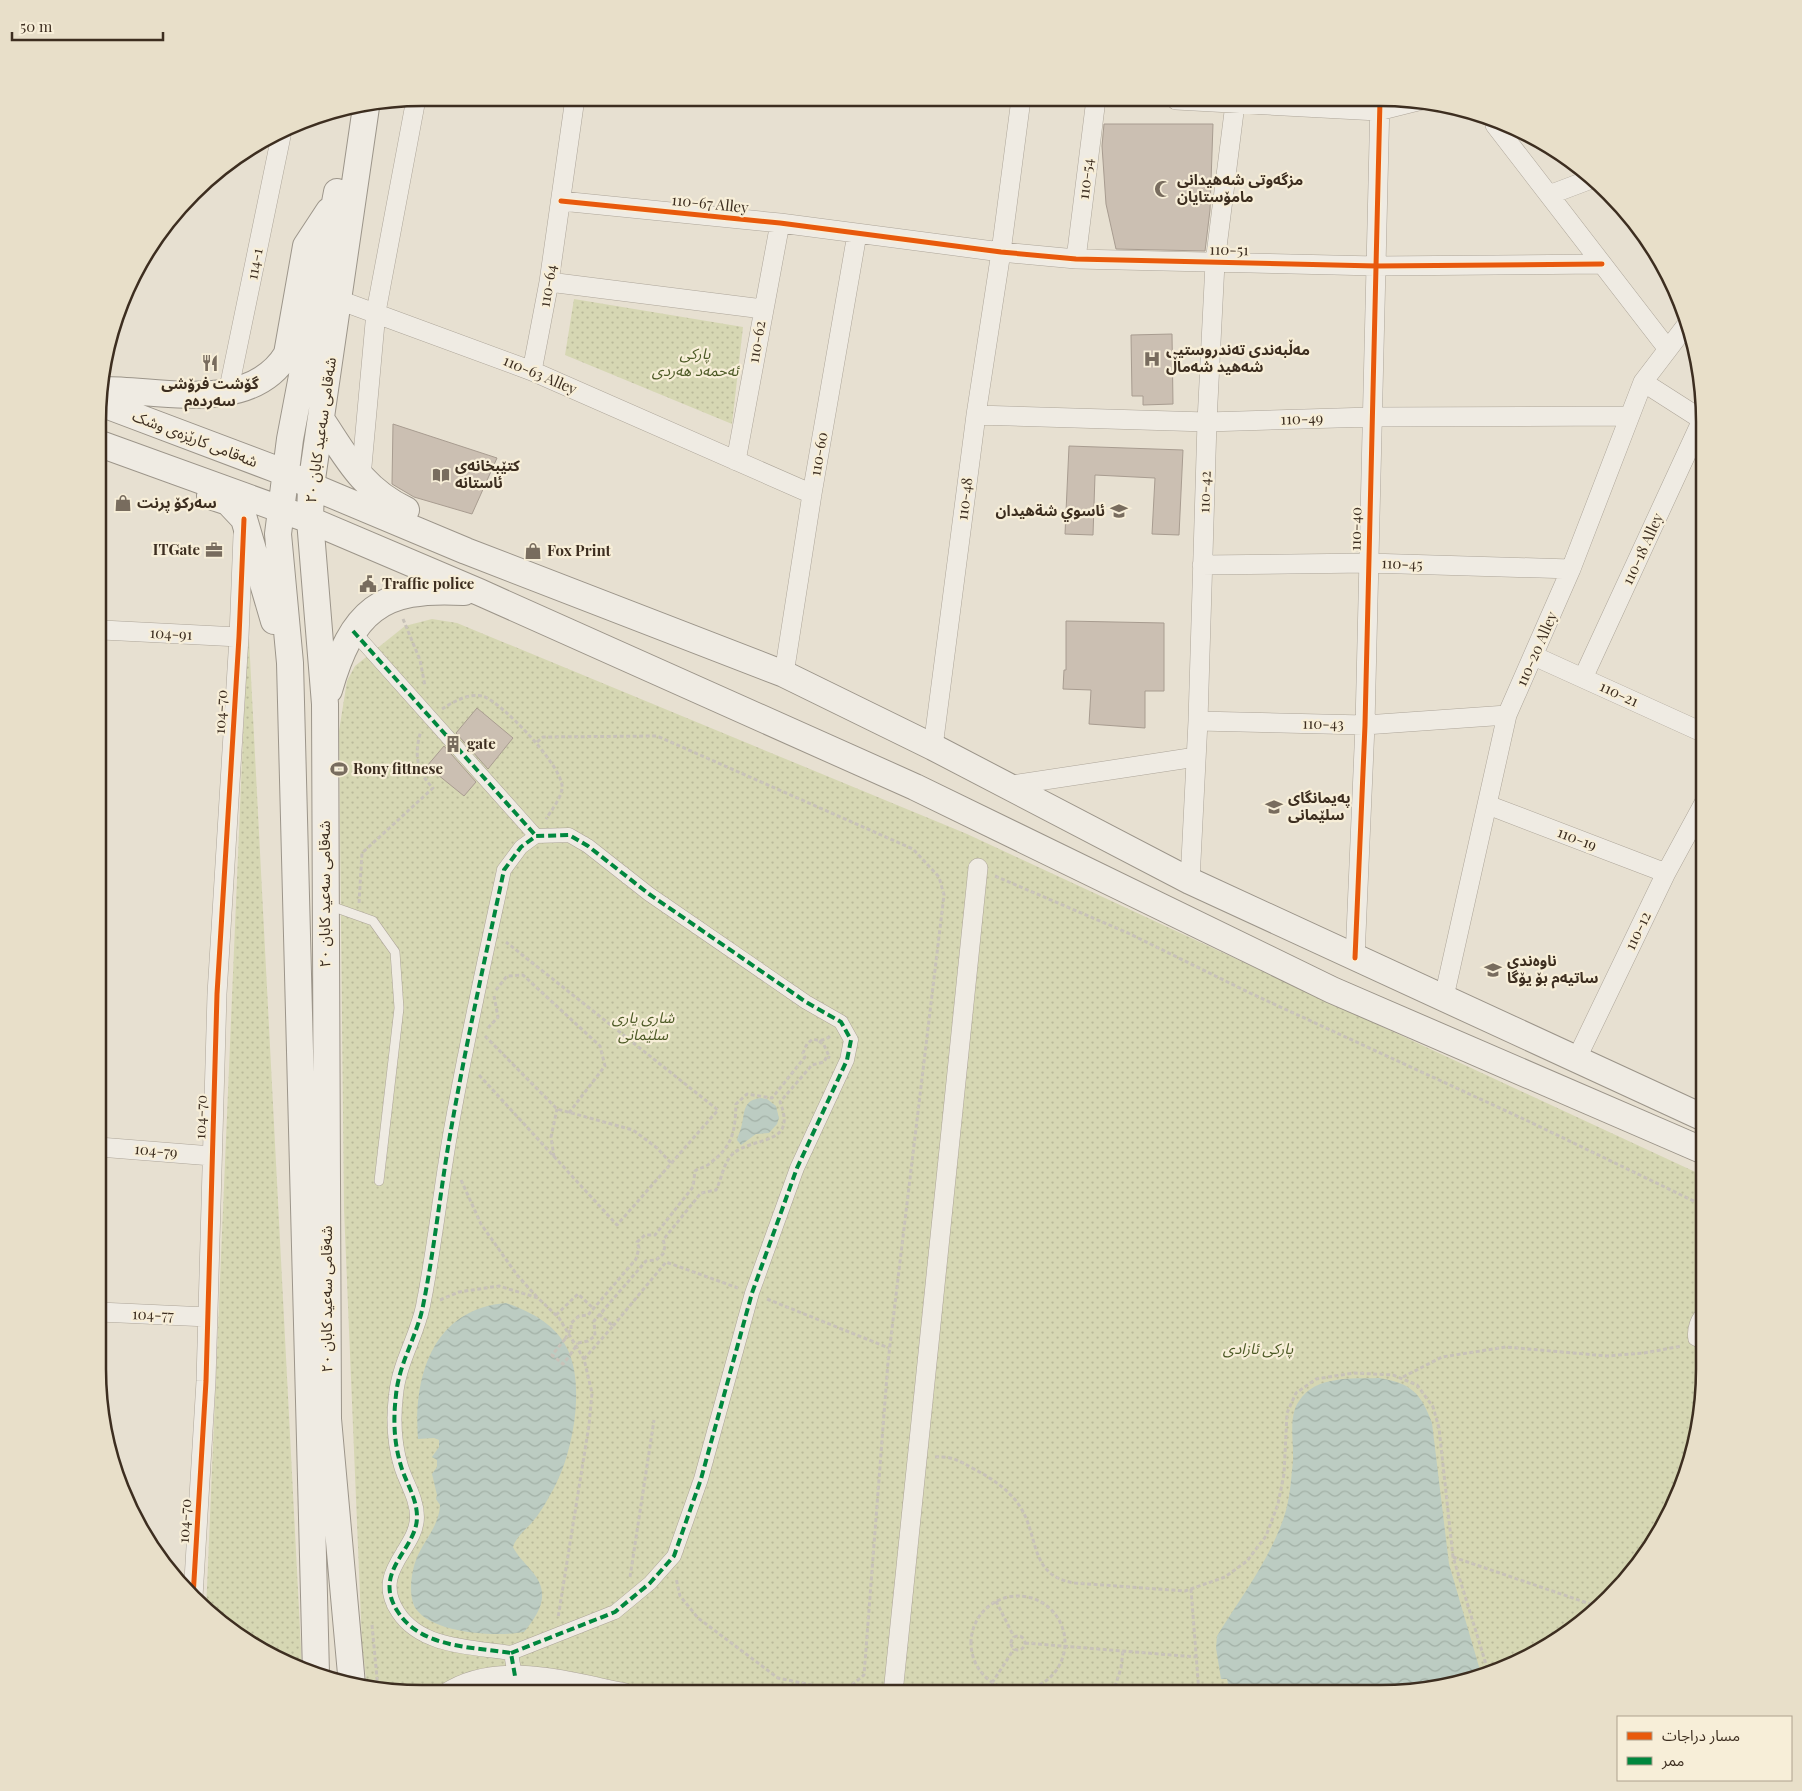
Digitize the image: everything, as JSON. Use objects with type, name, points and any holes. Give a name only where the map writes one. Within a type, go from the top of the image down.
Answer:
[{"type":"main road","name":"شەقامی سەعید کابان ٢٠","points":[[351,1677],[328,1419],[324,704],[310,520],[311,486],[320,419],[365,111]]},
{"type":"main road","name":"شەقامی سەعید کابان ٢٠","points":[[316,1666],[290,663],[278,534],[290,439],[335,202],[347,115]]},
{"type":"main road","points":[[108,390],[228,392],[255,385],[269,377],[279,367],[287,354],[306,246],[335,202]]},
{"type":"main road","name":"شەقامی کارێزەی وشک","points":[[107,405],[286,473],[311,486],[466,551],[784,674],[933,748],[1190,881],[1696,1114]]},
{"type":"main road","points":[[320,419],[361,478],[377,494],[434,525],[466,551]]},
{"type":"main road","points":[[106,446],[310,520],[480,592],[915,787],[1332,990],[1696,1148]]},
{"type":"main road","points":[[149,463],[168,479],[228,502],[244,519],[270,610],[290,663]]},
{"type":"main road","points":[[324,704],[340,654],[353,631],[377,607],[399,596],[422,591],[480,592]]},
{"type":"main road","points":[[1481,1055],[1495,1021]]},
{"type":"street","points":[[361,478],[376,312],[414,106]]},
{"type":"street","name":"110-64","points":[[532,371],[549,282],[575,106]]},
{"type":"street","name":"110-48","points":[[933,748],[976,415],[1001,252],[1020,106]]},
{"type":"street","name":"110-54","points":[[1076,259],[1095,106]]},
{"type":"street","name":"110-42","points":[[1190,881],[1198,722],[1207,422],[1215,262],[1235,106]]},
{"type":"street","name":"110-40","points":[[1355,958],[1365,725],[1379,106]]},
{"type":"street","points":[[1498,129],[1667,348]]},
{"type":"street","name":"114-1","points":[[228,392],[279,141]]},
{"type":"street","points":[[1549,195],[1584,182]]},
{"type":"street","name":"110-67 Alley","points":[[561,201],[780,223],[857,234]]},
{"type":"street","name":"110-62","points":[[736,461],[780,223]]},
{"type":"street","name":"110-51","points":[[857,234],[1001,252],[1076,259],[1376,266],[1602,264]]},
{"type":"street","name":"110-60","points":[[784,674],[812,494],[857,234]]},
{"type":"street","points":[[549,282],[763,308]]},
{"type":"street","name":"110-63 Alley","points":[[339,300],[376,312],[532,371],[812,494]]},
{"type":"street","name":"110-20 Alley","points":[[1444,997],[1507,715],[1571,569],[1643,382],[1682,330]]},
{"type":"street","points":[[1643,382],[1696,415]]},
{"type":"street","name":"110-49","points":[[976,415],[1207,422],[1371,417],[1629,416]]},
{"type":"street","name":"110-18 Alley","points":[[1583,678],[1696,435]]},
{"type":"street","name":"104-70","points":[[193,1585],[208,1317],[218,985],[239,637],[244,519]]},
{"type":"street","name":"110-45","points":[[1202,565],[1368,564],[1571,569]]},
{"type":"street","name":"104-91","points":[[106,630],[239,637]]},
{"type":"street","points":[[353,631],[536,836]]},
{"type":"street","name":"110-21","points":[[1534,656],[1696,729]]},
{"type":"street","name":"110-43","points":[[1198,722],[1365,725],[1507,715]]},
{"type":"street","points":[[1006,786],[1196,757]]},
{"type":"street","name":"110-19","points":[[1488,805],[1666,873]]},
{"type":"street","name":"110-12","points":[[1576,1060],[1666,873],[1696,818]]},
{"type":"street","points":[[569,835],[588,846],[649,894],[806,1002],[842,1022],[851,1040],[843,1069],[797,1168],[752,1293],[701,1478],[674,1556],[650,1583],[615,1612],[511,1653],[422,1636],[397,1611],[389,1590],[395,1562],[414,1531],[417,1518],[415,1501],[401,1466],[394,1435],[396,1394],[403,1360],[423,1308],[452,1123],[491,930],[504,870],[521,847],[536,836],[569,835]]},
{"type":"street","points":[[894,1685],[978,868]]},
{"type":"street","name":"104-79","points":[[106,1147],[212,1156]]},
{"type":"street","name":"104-77","points":[[106,1312],[208,1317]]},
{"type":"street","points":[[511,1653],[515,1676]]},
{"type":"street","points":[[461,1685],[484,1677],[515,1676],[554,1679],[585,1685]]},
{"type":"lane","points":[[326,904],[373,921],[395,952],[400,1008],[379,1181]]},
{"type":"lane","points":[[1696,1321],[1692,1334],[1693,1340],[1696,1342]]},
{"type":"path","points":[[399,596],[402,616],[420,660],[431,718]]},
{"type":"path","points":[[358,916],[362,852],[433,788],[417,765],[416,746],[423,727],[431,718],[456,700],[481,696],[494,702],[537,742],[561,778],[562,789],[536,836]]},
{"type":"path","points":[[537,742],[543,737],[657,736],[912,849],[940,878],[944,895],[889,1348],[864,1675],[852,1685]]},
{"type":"path","points":[[978,868],[1128,933],[1250,993],[1696,1202]]},
{"type":"path","points":[[465,1060],[616,1225],[718,1110],[491,930]]},
{"type":"path","points":[[568,1114],[605,1066],[600,1046],[523,975],[507,976],[493,993],[498,1016],[482,1034],[557,1109],[568,1114],[633,1130],[657,1148],[671,1163]]},
{"type":"path","points":[[819,1041],[826,1039],[842,1022]]},
{"type":"path","points":[[829,1058],[827,1056],[824,1062],[812,1065],[780,1102],[785,1115],[784,1125],[778,1134],[768,1141],[756,1142],[734,1153],[720,1174],[720,1183],[716,1190],[701,1194],[663,1240],[665,1246],[664,1254],[656,1260],[646,1261],[594,1321],[595,1336],[588,1341],[578,1343],[563,1364],[552,1354],[571,1329],[571,1323],[579,1316],[588,1314],[636,1259],[639,1248],[637,1242],[645,1235],[655,1235],[693,1187],[695,1171],[707,1166],[728,1145],[736,1130],[736,1104],[746,1094],[772,1098],[805,1058],[803,1053],[807,1044],[813,1039],[824,1045],[829,1058],[843,1069]]},
{"type":"path","points":[[554,1157],[551,1137],[557,1109]]},
{"type":"path","points":[[460,1175],[461,1184],[481,1224],[517,1276],[556,1315],[584,1359],[592,1393],[590,1417],[556,1634]]},
{"type":"path","points":[[584,1359],[666,1262],[752,1293],[889,1348]]},
{"type":"path","points":[[423,1308],[459,1292],[499,1286],[538,1298]]},
{"type":"path","points":[[556,1315],[578,1294],[593,1308]]},
{"type":"path","points":[[599,1314],[613,1326]]},
{"type":"path","points":[[1402,1377],[1442,1357],[1506,1347],[1607,1356],[1644,1353],[1696,1345]]},
{"type":"path","points":[[916,1458],[950,1456],[990,1478],[1007,1492],[1018,1504],[1027,1520],[1036,1551],[1044,1569],[1061,1581],[1186,1592],[1225,1577],[1247,1561],[1266,1536],[1278,1504],[1284,1474],[1287,1413],[1296,1393],[1316,1379],[1354,1373],[1402,1377],[1417,1385],[1433,1407],[1439,1428],[1453,1556],[1486,1667]]},
{"type":"path","points":[[626,1602],[654,1420]]},
{"type":"path","points":[[674,1556],[680,1596],[698,1618],[778,1678],[811,1685]]},
{"type":"path","points":[[1453,1556],[1590,1604]]},
{"type":"path","points":[[1191,1589],[1198,1685]]},
{"type":"path","points":[[998,1685],[992,1682],[976,1664],[970,1643],[976,1622],[984,1610],[996,1602],[1010,1597],[1025,1597],[1046,1605],[1060,1622],[1064,1646],[1062,1658],[1056,1671],[1039,1685]]},
{"type":"path","points":[[996,1602],[1014,1637]]},
{"type":"path","points":[[372,1622],[377,1681]]},
{"type":"path","points":[[1014,1637],[1021,1636],[1026,1643],[1196,1657]]},
{"type":"path","points":[[1014,1637],[1011,1643],[1014,1649]]},
{"type":"path","points":[[1014,1649],[1021,1649],[1026,1643]]},
{"type":"path","points":[[992,1682],[1014,1649]]},
{"type":"path","points":[[1116,1685],[1121,1668],[1123,1651]]},
{"type":"green space","name":"پارکی ئەحمەد هەردی","points":[[574,299],[743,327],[732,424],[565,355]]},
{"type":"green space","points":[[248,619],[302,1661],[247,1632],[207,1599]]},
{"type":"green space","points":[[432,619],[457,623],[967,834],[1696,1172],[1696,1369],[1690,1431],[1672,1490],[1653,1527],[1631,1561],[1603,1592],[1572,1620],[1520,1652],[1501,1661],[1462,1674],[1442,1679],[1401,1684],[422,1685],[366,1680],[362,1644],[344,1209],[339,731],[347,681],[355,666],[405,626]]},
{"type":"water","points":[[761,1098],[767,1099],[776,1106],[779,1118],[777,1124],[769,1133],[756,1134],[741,1145],[737,1140],[746,1107],[751,1101]]},
{"type":"water","points":[[506,1303],[542,1320],[563,1341],[573,1365],[576,1382],[576,1401],[571,1439],[561,1474],[540,1513],[519,1536],[513,1547],[537,1577],[542,1593],[542,1601],[524,1632],[483,1634],[451,1629],[437,1624],[425,1617],[413,1604],[411,1585],[414,1565],[434,1527],[440,1505],[436,1499],[437,1495],[432,1474],[437,1467],[437,1460],[432,1457],[439,1447],[439,1440],[434,1438],[418,1439],[417,1415],[419,1392],[424,1370],[433,1350],[445,1332],[461,1318],[481,1308]]},
{"type":"water","points":[[1379,1378],[1390,1380],[1413,1391],[1424,1404],[1432,1423],[1449,1564],[1480,1669],[1442,1679],[1401,1684],[1228,1685],[1227,1679],[1221,1679],[1216,1648],[1217,1636],[1263,1564],[1284,1517],[1291,1482],[1293,1461],[1292,1430],[1296,1407],[1306,1393],[1315,1387],[1335,1380]]},
{"type":"building","points":[[1104,124],[1213,124],[1210,210],[1205,251],[1116,249],[1106,204],[1102,146]]},
{"type":"building","name":"مەڵبەندی تەندروستیی شەهید شەماڵ","points":[[1172,334],[1173,404],[1143,405],[1143,396],[1132,396],[1131,335]]},
{"type":"building","name":"کتێبخانەی ئاستانە","points":[[393,424],[497,458],[472,514],[414,497],[392,484]]},
{"type":"building","points":[[1069,446],[1183,450],[1179,535],[1152,534],[1155,478],[1095,475],[1093,535],[1065,534]]},
{"type":"building","points":[[1066,621],[1164,623],[1164,691],[1145,691],[1145,728],[1089,724],[1091,690],[1063,689],[1064,670],[1066,670]]},
{"type":"building","points":[[477,708],[513,738],[488,769],[456,733]]},
{"type":"building","points":[[444,746],[476,782],[464,796],[427,766]]},
{"type":"marked path","points":[[353,631],[536,836]]},
{"type":"marked path","points":[[511,1653],[615,1612],[650,1583],[674,1556],[701,1479],[752,1293],[797,1168],[847,1060],[851,1040],[841,1022],[806,1002],[649,894],[588,846],[569,835],[536,836],[521,847],[504,870],[458,1092],[423,1306],[417,1328],[404,1361],[395,1404],[394,1422],[397,1449],[401,1466],[415,1503],[417,1517],[415,1529],[392,1573],[390,1584],[391,1598],[398,1612],[408,1624],[420,1633],[449,1644],[511,1653],[515,1676]]},
{"type":"cycle path","points":[[1355,958],[1365,725],[1380,106]]},
{"type":"cycle path","points":[[561,201],[780,223],[1001,252],[1076,259],[1376,266],[1602,264]]},
{"type":"cycle path","points":[[194,1586],[206,1381],[217,994],[239,637],[244,519]]},
{"type":"place","name":"مزگەوتی شەهیدانی مامۆستایان","points":[[1163,189]]},
{"type":"place","name":"مەڵبەندی تەندروستیی شەهید شەماڵ","points":[[1152,359]]},
{"type":"place","name":"گۆشت فرۆشی سەردەم","points":[[210,363]]},
{"type":"place","name":"کتێبخانەی ئاستانە","points":[[441,475]]},
{"type":"place","name":"سەرکۆ پرنت","points":[[123,503]]},
{"type":"place","name":"ئاسوي شةهيدان","points":[[1119,511]]},
{"type":"place","name":"ITGate","points":[[214,550]]},
{"type":"place","name":"Fox Print","points":[[533,551]]},
{"type":"place","name":"Traffic police","points":[[368,584]]},
{"type":"place","name":"gate","points":[[453,744]]},
{"type":"place","name":"Rony fittnese","points":[[339,769]]},
{"type":"place","name":"پەیمانگای سلێمانی","points":[[1274,807]]},
{"type":"place","name":"ناوەندی ساتیەم بۆ یۆگا","points":[[1493,970]]},
{"type":"park label","name":"شاری یاری سلێمانی","points":[[643,1026]]},
{"type":"park label","name":"پارکی ئازادی","points":[[1258,1349]]}]
